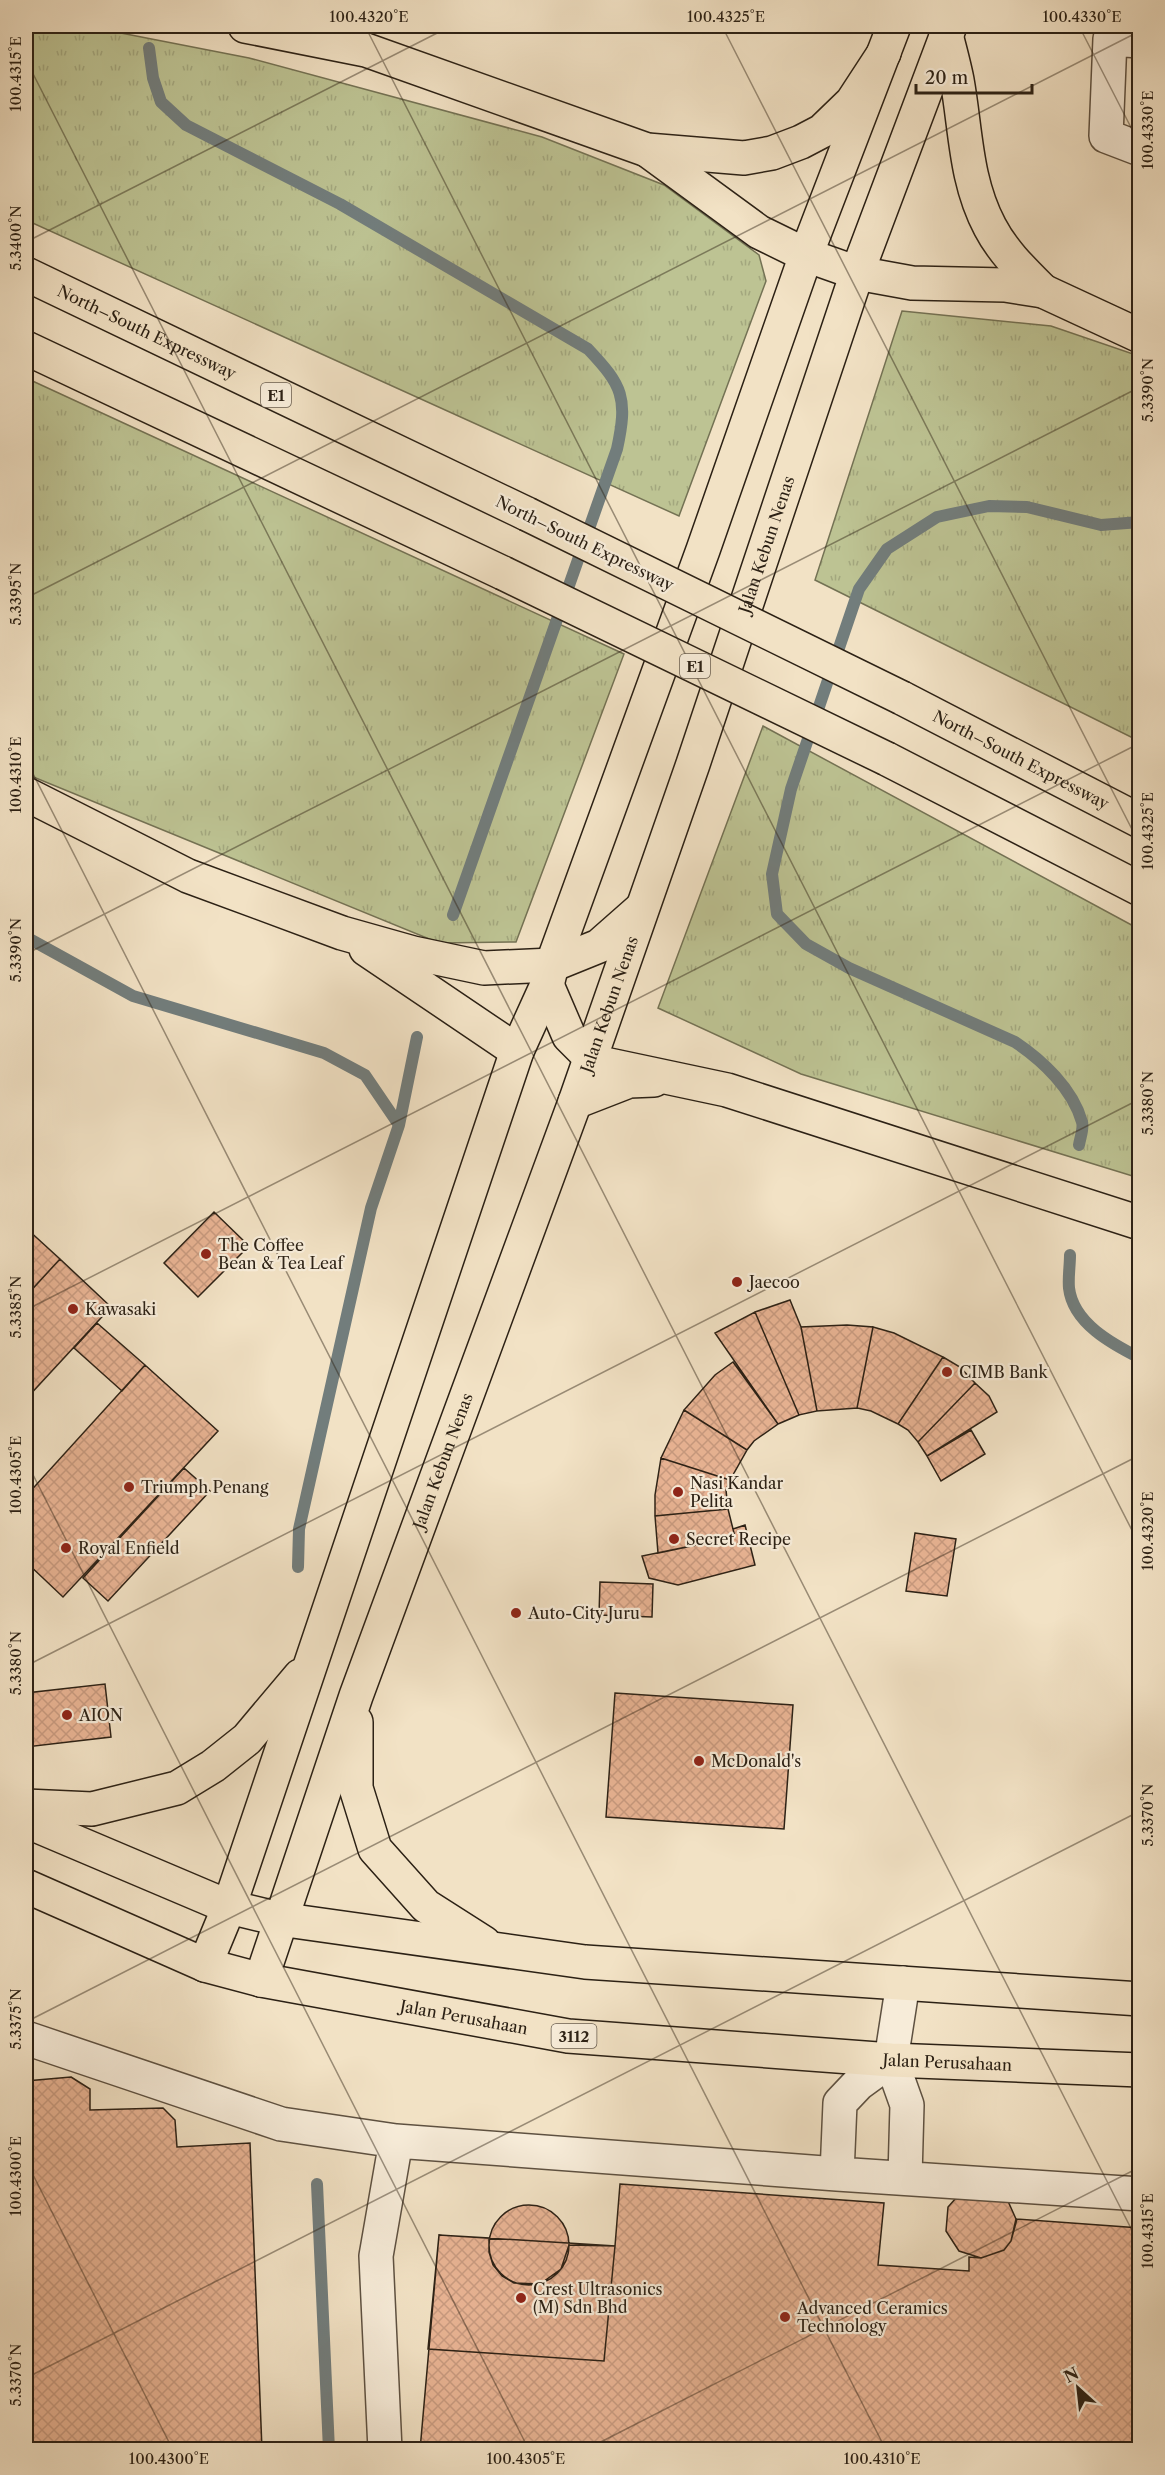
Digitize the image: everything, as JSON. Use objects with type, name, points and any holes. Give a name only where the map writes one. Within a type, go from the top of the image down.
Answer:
[{"type":"main road","points":[[245,26],[366,50],[647,150],[744,158],[772,153],[822,131],[852,102],[889,39]]},
{"type":"main road","points":[[948,30],[968,168],[977,197],[990,228],[1014,263],[1042,291]]},
{"type":"main road","name":"Jalan Kebun Nenas","points":[[261,1980],[279,1919],[356,1696],[575,1102],[588,1058],[693,764],[857,273],[948,30]]},
{"type":"main road","points":[[205,1965],[229,1907],[517,1051],[549,975],[692,583],[806,255],[889,39]]},
{"type":"main road","points":[[647,150],[759,232],[806,255],[857,273],[912,283],[1005,285],[1042,291],[1140,336]]},
{"type":"main road","name":"North–South Expressway","points":[[26,274],[527,514],[902,698],[1140,821]]},
{"type":"main road","name":"E1","points":[[26,348],[503,573],[887,759],[1140,889]]},
{"type":"main road","points":[[26,794],[188,876],[342,933],[413,953],[484,968],[549,975],[599,946],[641,909]]},
{"type":"main road","points":[[342,933],[517,1051]]},
{"type":"main road","points":[[549,975],[569,1036],[588,1058],[595,1062],[727,1089],[1140,1223]]},
{"type":"main road","points":[[575,1102],[629,1081],[673,1080],[727,1089]]},
{"type":"main road","points":[[26,1806],[92,1809],[177,1788],[213,1766],[247,1739],[311,1663]]},
{"type":"main road","points":[[356,1696],[356,1788],[375,1849],[426,1906],[494,1949]]},
{"type":"main road","points":[[26,1821],[229,1907],[279,1919],[585,1962],[1140,1999]]},
{"type":"main road","name":"Jalan Perusahaan","points":[[26,1886],[205,1965],[261,1980],[568,2036],[891,2060],[1140,2070]]},
{"type":"lane","points":[[1140,41],[1110,39],[1106,136],[1140,149]]},
{"type":"lane","points":[[903,1983],[891,2060],[906,2105],[905,2177]]},
{"type":"lane","points":[[26,2038],[281,2124],[396,2141],[1140,2194]]},
{"type":"lane","points":[[837,2174],[840,2103],[858,2084],[891,2060]]},
{"type":"lane","points":[[385,2450],[376,2256],[396,2141]]},
{"type":"green space","points":[[26,26],[85,26],[249,58],[542,137],[664,185],[759,255],[766,281],[679,516],[26,220]]},
{"type":"green space","points":[[902,311],[1051,326],[1139,356],[1139,741],[815,580]]},
{"type":"green space","points":[[26,378],[624,654],[516,942],[439,943],[26,774]]},
{"type":"green space","points":[[763,726],[1139,929],[1139,1178],[801,1074],[658,1008]]},
{"type":"building","name":"The Coffee Bean & Tea Leaf","points":[[214,1212],[249,1246],[198,1297],[164,1263]]},
{"type":"building","points":[[26,1228],[60,1259],[26,1296]]},
{"type":"building","points":[[60,1259],[111,1307],[26,1399],[26,1296]]},
{"type":"building","points":[[790,1300],[801,1327],[817,1411],[799,1415],[755,1312]]},
{"type":"building","points":[[755,1312],[799,1415],[778,1424],[715,1333]]},
{"type":"building","points":[[97,1323],[145,1365],[122,1391],[74,1348]]},
{"type":"building","points":[[847,1325],[873,1327],[857,1408],[817,1411],[801,1327]]},
{"type":"building","points":[[873,1327],[894,1333],[943,1357],[898,1424],[871,1411],[857,1408]]},
{"type":"building","points":[[943,1357],[960,1367],[975,1383],[918,1442],[908,1430],[898,1424]]},
{"type":"building","points":[[733,1362],[778,1424],[754,1441],[747,1450],[684,1410],[715,1375]]},
{"type":"building","points":[[145,1365],[218,1431],[63,1597],[26,1562],[26,1496]]},
{"type":"building","points":[[975,1383],[989,1396],[997,1412],[927,1456],[918,1442]]},
{"type":"building","points":[[684,1410],[747,1450],[730,1480],[661,1458]]},
{"type":"building","points":[[971,1430],[985,1454],[941,1481],[927,1456]]},
{"type":"building","points":[[661,1458],[730,1480],[726,1490],[728,1509],[655,1516],[655,1495]]},
{"type":"building","points":[[184,1468],[210,1491],[108,1601],[83,1578]]},
{"type":"building","points":[[728,1509],[735,1537],[658,1553],[655,1516]]},
{"type":"building","points":[[745,1525],[755,1565],[678,1585],[649,1578],[642,1556],[735,1537],[733,1529]]},
{"type":"building","points":[[915,1533],[956,1539],[947,1596],[906,1591]]},
{"type":"building","points":[[600,1582],[653,1584],[652,1617],[599,1615]]},
{"type":"building","name":"AION","points":[[105,1684],[111,1737],[26,1747],[26,1693]]},
{"type":"building","name":"McDonald's","points":[[615,1693],[793,1705],[784,1829],[606,1817]]},
{"type":"building","points":[[1140,1855],[1140,1891],[1137,1891]]},
{"type":"building","points":[[71,2077],[90,2089],[90,2110],[163,2108],[175,2120],[177,2147],[250,2143],[262,2450],[26,2450],[26,2081]]},
{"type":"building","name":"Advanced Ceramics Technology","points":[[620,2184],[884,2203],[878,2265],[969,2271],[969,2257],[981,2258],[1004,2250],[1011,2241],[1017,2219],[1140,2228],[1140,2362],[1134,2450],[420,2450],[439,2235],[489,2238],[489,2252],[493,2265],[502,2276],[514,2283],[540,2284],[561,2269],[569,2245],[615,2246]]},
{"type":"building","points":[[956,2198],[1007,2199],[1016,2219],[1011,2241],[1004,2250],[981,2258],[959,2251],[946,2231],[948,2207]]},
{"type":"building","points":[[529,2205],[544,2208],[557,2217],[566,2230],[569,2245],[566,2260],[557,2273],[544,2282],[529,2285],[514,2282],[501,2273],[492,2260],[489,2245],[492,2230],[501,2217],[514,2208]]},
{"type":"building","name":"Crest Ultrasonics (M) Sdn Bhd","points":[[439,2235],[615,2246],[604,2361],[428,2349]]},
{"type":"waterway","points":[[149,48],[153,78],[161,102],[186,125],[340,204],[588,349],[609,373],[620,394],[622,417],[617,449],[453,915]]},
{"type":"waterway","points":[[1079,1145],[1082,1124],[1078,1110],[1064,1087],[1036,1057],[1015,1042],[849,968],[806,944],[777,914],[772,874],[791,789],[859,589],[887,549],[937,517],[989,506],[1027,507],[1101,525],[1140,522]]},
{"type":"waterway","points":[[26,937],[133,996],[324,1053],[365,1075],[399,1125],[371,1208],[299,1529],[298,1567]]},
{"type":"waterway","points":[[399,1125],[417,1037]]},
{"type":"waterway","points":[[1070,1255],[1069,1288],[1078,1312],[1106,1339],[1140,1358]]},
{"type":"waterway","points":[[317,2184],[329,2450]]},
{"type":"place","name":"The Coffee Bean & Tea Leaf","points":[[206,1254]]},
{"type":"place","name":"Jaecoo","points":[[737,1282]]},
{"type":"place","name":"Kawasaki","points":[[73,1309]]},
{"type":"place","name":"CIMB Bank","points":[[947,1372]]},
{"type":"place","name":"Triumph Penang","points":[[129,1487]]},
{"type":"place","name":"Nasi Kandar Pelita","points":[[678,1492]]},
{"type":"place","name":"Secret Recipe","points":[[674,1539]]},
{"type":"place","name":"Royal Enfield","points":[[66,1548]]},
{"type":"place","name":"Auto-City Juru","points":[[516,1613]]},
{"type":"place","name":"AION","points":[[67,1715]]},
{"type":"place","name":"McDonald's","points":[[699,1761]]},
{"type":"place","name":"Crest Ultrasonics (M) Sdn Bhd","points":[[521,2298]]},
{"type":"place","name":"Advanced Ceramics Technology","points":[[785,2317]]}]
